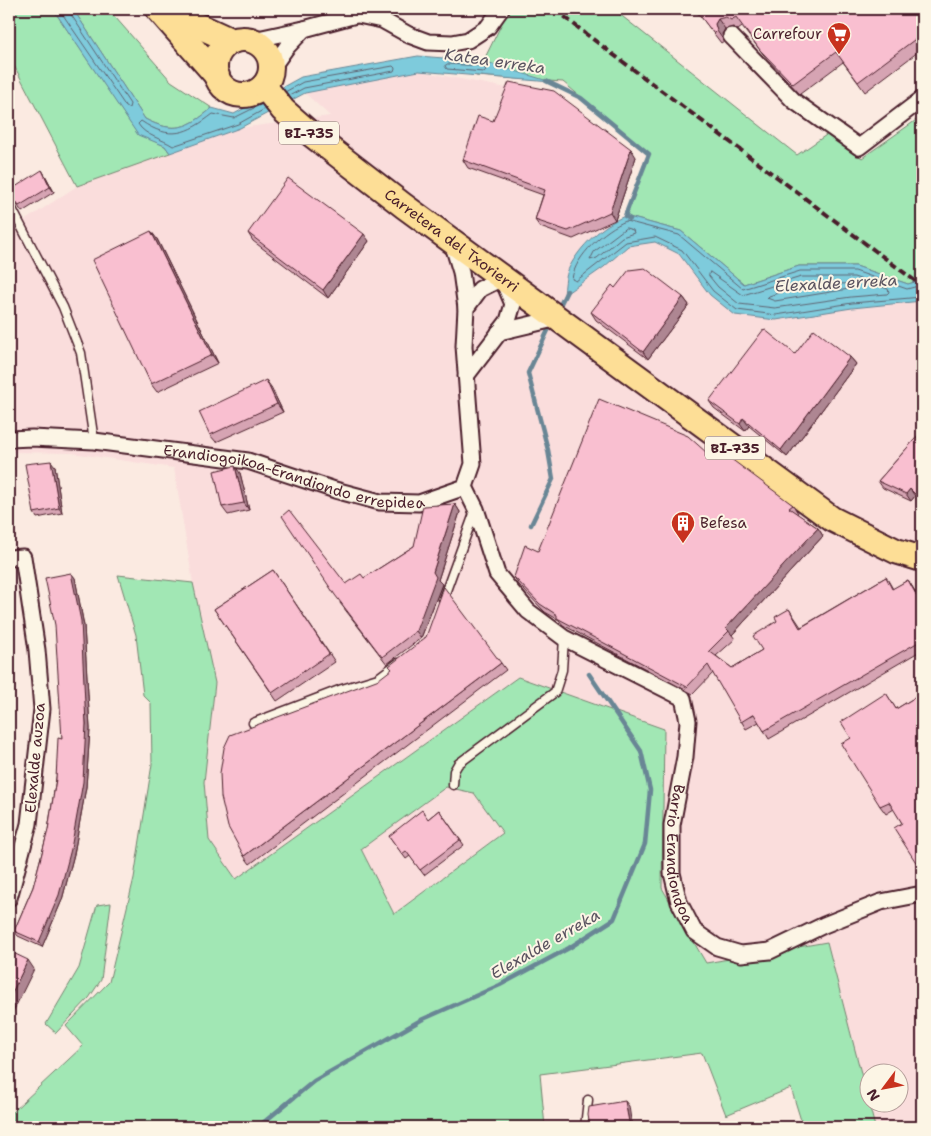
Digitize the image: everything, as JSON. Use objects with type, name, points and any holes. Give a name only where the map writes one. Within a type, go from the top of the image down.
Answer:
[{"type":"main road","points":[[158,9],[217,76]]},
{"type":"main road","points":[[172,9],[197,25],[242,41],[259,43],[269,54],[268,77],[247,94],[237,94],[221,84],[215,68],[220,52],[242,41]]},
{"type":"main road","name":"Carretera del Txorierri","points":[[268,77],[283,110],[353,167],[558,318]]},
{"type":"main road","name":"Carretera del Txorierri","points":[[237,94],[297,135],[353,167]]},
{"type":"main road","name":"BI-735","points":[[558,318],[832,519],[896,551],[922,559]]},
{"type":"street","points":[[242,41],[304,29],[378,9]]},
{"type":"street","points":[[358,15],[382,20],[409,35],[428,42],[452,43],[468,40],[488,27],[501,9]]},
{"type":"street","points":[[268,77],[286,48],[304,29]]},
{"type":"street","points":[[731,36],[794,102],[859,147],[922,99]]},
{"type":"street","points":[[452,240],[461,272],[466,308],[464,346],[473,464],[465,487]]},
{"type":"street","points":[[466,308],[480,289],[502,278],[513,304],[508,321],[466,376]]},
{"type":"street","points":[[499,332],[558,318]]},
{"type":"street","name":"Erandiogoikoa-Erandiondo errepidea","points":[[9,440],[32,438],[94,441],[248,461],[335,490],[380,502],[419,503],[465,487]]},
{"type":"street","name":"Barrio Erandiondoa","points":[[465,487],[476,509],[497,574],[528,611],[564,638],[683,698],[688,721],[685,757],[672,825],[672,873],[679,902],[694,931],[718,947],[741,954],[770,951],[824,925],[881,902],[922,894]]},
{"type":"street","name":"Elexalde auzoa","points":[[9,898],[29,824],[42,709],[36,650],[16,558]]},
{"type":"lane","points":[[9,203],[63,307],[81,353],[94,441]]},
{"type":"lane","points":[[439,612],[476,509]]},
{"type":"lane","points":[[453,785],[454,771],[458,764],[555,692],[562,670],[564,638]]},
{"type":"lane","points":[[253,723],[342,689],[378,678],[402,660]]},
{"type":"lane","points":[[585,1127],[588,1100]]},
{"type":"shaded area","points":[[419,71],[559,98],[636,157],[615,220],[585,244],[568,270],[564,295],[604,267],[628,246],[656,242],[679,254],[710,295],[852,308],[922,301],[922,1127],[875,1127],[872,1114],[908,1114],[908,1064],[858,1064],[827,942],[706,963],[662,888],[664,729],[518,677],[236,879],[209,840],[204,782],[215,683],[193,583],[174,468],[72,453],[9,452],[9,231],[77,186],[240,128],[330,116],[305,93]]},
{"type":"shaded area","points":[[446,787],[474,793],[503,833],[394,914],[361,849]]},
{"type":"green space","points":[[9,9],[53,9],[138,134],[165,146],[170,153],[77,186],[9,56]]},
{"type":"green space","points":[[73,9],[108,9],[171,81],[212,108],[196,120],[181,127],[155,124],[145,119]]},
{"type":"green space","points":[[509,9],[613,9],[797,155],[829,133],[862,158],[922,116],[922,280],[908,284],[856,266],[799,266],[744,284],[681,231],[625,216],[649,154],[563,82],[476,76]]},
{"type":"green space","points":[[118,575],[193,583],[215,683],[204,782],[209,840],[236,879],[518,677],[664,729],[662,888],[706,963],[827,942],[859,1064],[858,1114],[872,1114],[875,1127],[803,1127],[791,1088],[726,1115],[702,1053],[540,1074],[545,1127],[9,1127],[9,1115],[83,1046],[66,1026],[109,982],[134,878],[152,764],[151,703],[143,695],[136,635]],"holes":[[[446,787],[474,793],[503,833],[394,914],[361,849]]]},
{"type":"green space","points":[[111,903],[101,980],[89,998],[56,1033],[46,1024],[79,968],[97,905]]},
{"type":"water","points":[[53,9],[73,9],[145,119],[164,126],[181,127],[196,120],[212,108],[234,114],[301,77],[418,56],[483,61],[551,82],[419,71],[305,93],[240,128],[170,153],[165,146],[138,135]]},
{"type":"water","points":[[625,216],[681,231],[744,284],[799,266],[856,266],[908,284],[922,280],[922,301],[852,308],[776,320],[735,315],[710,295],[679,254],[655,242],[628,246],[604,267],[564,295],[568,271],[585,244],[608,225]]},
{"type":"building","name":"Carrefour","points":[[695,9],[922,9],[922,34],[858,82],[836,52],[793,84],[760,50],[736,17],[731,20],[726,17],[718,19],[715,24],[717,31],[714,34]]},
{"type":"building","points":[[509,82],[554,91],[631,149],[610,212],[568,231],[535,220],[545,190],[463,160],[478,116],[493,121]]},
{"type":"building","points":[[42,170],[50,187],[19,206],[12,197],[12,189]]},
{"type":"building","points":[[288,178],[364,234],[323,290],[248,233]]},
{"type":"building","points":[[151,231],[212,355],[151,384],[92,260]]},
{"type":"building","points":[[645,268],[683,297],[643,352],[591,312],[612,285],[615,288],[629,270]]},
{"type":"building","points":[[764,329],[795,354],[814,329],[850,357],[781,450],[743,418],[740,424],[709,401]]},
{"type":"building","points":[[266,380],[277,404],[210,435],[199,412]]},
{"type":"building","name":"Befesa","points":[[599,399],[688,436],[707,453],[711,444],[793,505],[789,508],[818,528],[726,628],[729,631],[709,651],[732,668],[762,650],[753,636],[777,621],[775,617],[789,609],[800,628],[886,577],[892,589],[908,580],[922,605],[922,640],[764,731],[754,714],[741,722],[708,665],[687,687],[557,618],[557,615],[540,604],[514,577],[525,545],[538,551]]},
{"type":"building","points":[[922,431],[922,475],[919,478],[922,481],[922,501],[910,489],[906,494],[878,481]]},
{"type":"building","points":[[51,461],[59,508],[34,513],[25,464]]},
{"type":"building","points":[[235,466],[244,503],[222,507],[214,471]]},
{"type":"building","points":[[455,504],[433,572],[436,577],[416,631],[382,657],[335,595],[282,516],[289,510],[346,584],[361,574],[364,578],[414,546],[423,506]]},
{"type":"building","points":[[273,570],[329,654],[272,693],[214,609]]},
{"type":"building","points":[[71,573],[81,621],[86,724],[83,782],[71,849],[59,895],[39,942],[14,931],[33,887],[48,830],[56,779],[58,738],[62,739],[55,625],[45,578]]},
{"type":"building","points":[[444,587],[501,663],[244,856],[228,827],[221,797],[220,773],[224,748],[230,735],[379,679],[392,669],[389,666],[426,637]]},
{"type":"building","points":[[886,693],[896,709],[922,693],[922,861],[917,864],[894,828],[902,823],[889,802],[880,806],[841,744],[851,738],[841,722]]},
{"type":"building","points":[[422,810],[428,819],[439,810],[460,840],[420,870],[406,851],[402,854],[389,836]]},
{"type":"building","points":[[9,951],[28,960],[9,999]]},
{"type":"building","points":[[625,1101],[630,1127],[590,1127],[589,1107]]},
{"type":"building","points":[[706,1123],[707,1127],[691,1127]]},
{"type":"waterway","name":"Katea erreka","points":[[546,81],[581,98],[649,154],[625,216],[630,219]]},
{"type":"waterway","name":"Elexalde erreka","points":[[557,311],[567,291]]},
{"type":"waterway","name":"Elexalde erreka","points":[[531,525],[553,479],[548,450],[528,373],[551,324]]},
{"type":"waterway","name":"Elexalde erreka","points":[[258,1127],[314,1081],[421,1020],[500,985],[569,948],[614,919],[645,844],[650,790],[641,751],[589,674]]},
{"type":"railway","points":[[555,9],[922,286]]},
{"type":"place","name":"Carrefour","points":[[839,55]]},
{"type":"place","name":"Befesa","points":[[683,544]]}]
